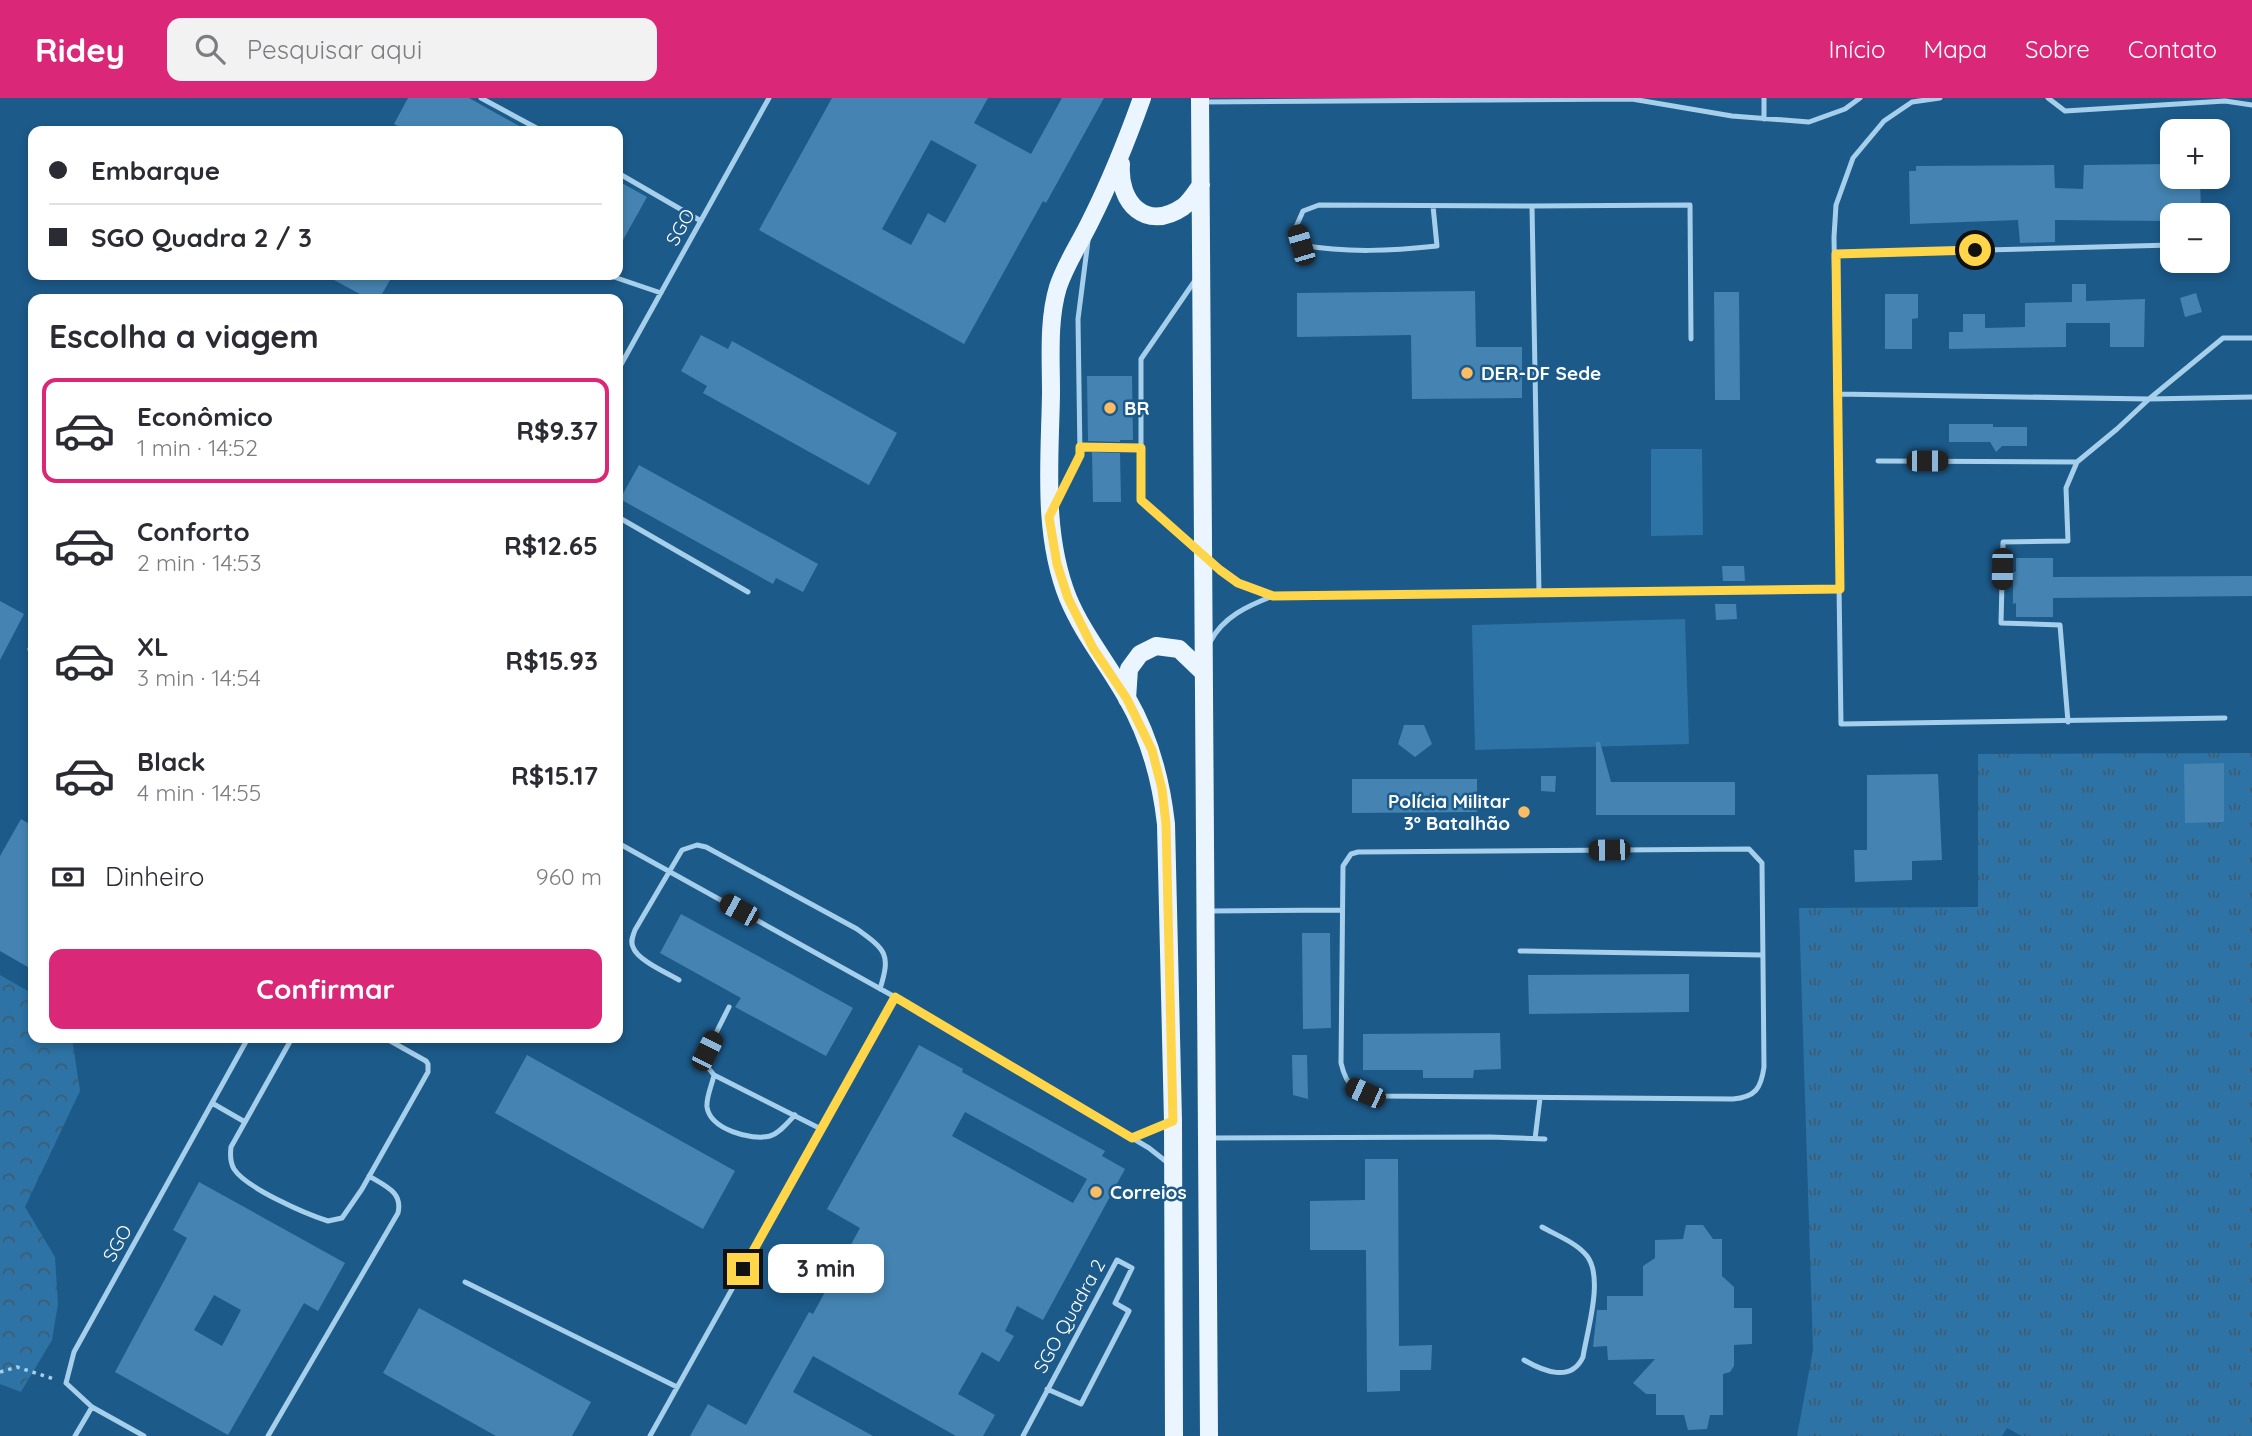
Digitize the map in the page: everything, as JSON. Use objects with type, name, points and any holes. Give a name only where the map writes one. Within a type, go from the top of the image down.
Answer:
[{"type":"main road","points":[[1142,98],[1121,157],[1061,280],[1051,327],[1049,517],[1057,564],[1068,598],[1093,648],[1127,699],[1152,750],[1162,789],[1166,824],[1173,1121],[1174,1436]]},
{"type":"main road","points":[[1200,100],[1209,1436]]},
{"type":"main road","points":[[1121,157],[1120,180],[1127,201],[1143,213],[1158,217],[1184,207],[1201,185]]},
{"type":"main road","points":[[1127,699],[1129,669],[1140,654],[1156,646],[1179,649],[1204,664]]},
{"type":"lane","points":[[481,98],[533,126]]},
{"type":"lane","name":"SGO","points":[[623,361],[769,98]]},
{"type":"lane","points":[[1764,98],[1764,119]]},
{"type":"lane","points":[[1200,100],[1632,99],[1732,116],[1809,122],[1844,109],[1860,98]]},
{"type":"lane","points":[[1940,98],[1912,102],[1884,121],[1853,158],[1836,205],[1834,237],[1841,724],[2225,718]]},
{"type":"lane","points":[[2048,98],[2065,111],[2225,101],[2252,104]]},
{"type":"lane","points":[[623,176],[701,221]]},
{"type":"lane","points":[[1433,206],[1437,246],[1384,251],[1321,248],[1301,245],[1296,227],[1303,211],[1319,205],[1690,205],[1691,340]]},
{"type":"lane","points":[[1532,206],[1539,593]]},
{"type":"lane","points":[[1049,517],[1080,455],[1078,319],[1090,223]]},
{"type":"lane","points":[[1836,254],[2160,245]]},
{"type":"lane","points":[[1201,272],[1141,359],[1141,500],[1220,570],[1238,583],[1273,596]]},
{"type":"lane","points":[[623,280],[661,293]]},
{"type":"lane","points":[[2068,722],[2060,625],[2001,623],[2003,542],[2068,541],[2067,488],[2077,462],[2223,338],[2252,338]]},
{"type":"lane","points":[[1838,394],[2149,399],[2252,397]]},
{"type":"lane","points":[[1080,447],[1141,448]]},
{"type":"lane","points":[[1878,461],[2077,462]]},
{"type":"lane","points":[[623,520],[748,592]]},
{"type":"lane","points":[[1204,664],[1217,629],[1244,607],[1273,596],[1840,589]]},
{"type":"lane","points":[[623,845],[895,997],[1132,1138],[1172,1166]]},
{"type":"lane","points":[[679,979],[638,956],[632,940],[635,930],[682,850],[697,845],[706,847],[876,942],[885,954],[887,967],[880,989]]},
{"type":"lane","points":[[1749,849],[1762,863],[1762,955],[1763,1068],[1759,1089],[1752,1095],[1733,1099],[1381,1096],[1352,1088],[1344,1077],[1341,1063],[1341,910],[1343,866],[1350,854],[1749,849]]},
{"type":"lane","points":[[1206,911],[1341,910]]},
{"type":"lane","points":[[1520,951],[1762,955]]},
{"type":"lane","points":[[650,1436],[895,997]]},
{"type":"lane","points":[[729,1007],[707,1051],[706,1065],[714,1075],[821,1129]]},
{"type":"lane","name":"SGO","points":[[66,1383],[74,1352],[245,1043]]},
{"type":"lane","points":[[289,1043],[231,1147],[232,1167],[249,1184],[328,1221],[342,1218],[369,1176],[429,1068],[426,1061],[395,1043]]},
{"type":"lane","points":[[714,1075],[706,1104],[709,1116],[720,1126],[751,1137],[772,1136],[795,1115]]},
{"type":"lane","points":[[1535,1139],[1540,1098]]},
{"type":"lane","points":[[212,1103],[245,1122]]},
{"type":"lane","points":[[1132,1138],[1173,1121]]},
{"type":"lane","points":[[1207,1138],[1545,1139]]},
{"type":"lane","points":[[268,1436],[398,1213],[400,1204],[395,1192],[369,1176]]},
{"type":"lane","points":[[1524,1360],[1550,1372],[1569,1372],[1579,1367],[1595,1283],[1594,1268],[1587,1255],[1542,1227]]},
{"type":"lane","name":"SGO Quadra 2","points":[[1023,1436],[1117,1259],[1132,1268],[1115,1303],[1129,1311],[1080,1404],[1048,1389]]},
{"type":"lane","points":[[465,1282],[677,1387]]},
{"type":"lane","points":[[66,1383],[92,1407],[141,1435]]},
{"type":"lane","points":[[75,1436],[92,1407]]},
{"type":"path","points":[[0,1372],[17,1367],[66,1383]]},
{"type":"green space","points":[[1651,449],[1702,449],[1703,535],[1651,536]]},
{"type":"green space","points":[[1685,619],[1689,744],[1475,750],[1472,625]]},
{"type":"green space","points":[[2252,753],[2252,1436],[2022,1436],[2007,1428],[2002,1436],[1797,1436],[1813,1350],[1799,908],[1978,907],[1978,754]]},
{"type":"green space","points":[[0,975],[28,991],[28,1043],[73,1043],[80,1091],[25,1207],[55,1257],[58,1304],[52,1340],[21,1392],[0,1384]]},
{"type":"building","points":[[408,98],[469,98],[519,126],[398,126],[394,124]]},
{"type":"building","points":[[832,98],[988,98],[974,123],[1031,154],[1062,98],[1104,98],[964,344],[759,230]],"holes":[[[931,140],[977,165],[945,223],[928,213],[911,245],[882,229]]]},
{"type":"building","points":[[2160,164],[2160,189],[2200,189],[2201,203],[2160,203],[2160,221],[2055,220],[2055,242],[2020,243],[2018,220],[1910,224],[1909,171],[1916,171],[1916,166],[2054,165],[2055,188],[2083,189],[2084,165]]},
{"type":"building","points":[[623,184],[647,197],[623,240]]},
{"type":"building","points":[[334,280],[390,280],[382,294],[360,294]]},
{"type":"building","points":[[2072,284],[2086,284],[2086,301],[2145,299],[2144,347],[2110,347],[2110,323],[2066,323],[2066,347],[1949,349],[1949,332],[1963,332],[1963,314],[1985,314],[1985,328],[2025,327],[2025,303],[2072,302]]},
{"type":"building","points":[[1475,291],[1476,347],[1522,347],[1522,398],[1412,399],[1411,335],[1297,337],[1297,293]]},
{"type":"building","points":[[1714,292],[1739,292],[1740,400],[1715,400]]},
{"type":"building","points":[[2196,293],[2202,312],[2185,317],[2180,298]]},
{"type":"building","points":[[1885,294],[1918,294],[1918,318],[1912,319],[1912,349],[1885,349]]},
{"type":"building","points":[[701,335],[728,349],[732,341],[897,433],[869,485],[703,393],[707,386],[681,371]]},
{"type":"building","name":"BR","points":[[1087,376],[1132,376],[1133,440],[1088,441]]},
{"type":"building","points":[[1949,424],[2027,427],[2027,446],[2002,446],[1996,452],[1990,442],[1949,442]]},
{"type":"building","points":[[1092,452],[1120,453],[1121,502],[1093,502]]},
{"type":"building","points":[[639,465],[818,564],[803,592],[776,578],[773,584],[623,501],[623,494]]},
{"type":"building","points":[[2016,558],[2053,558],[2053,577],[2252,576],[2252,596],[2053,598],[2053,617],[2016,617],[2016,603],[2013,604],[2013,572],[2016,572]]},
{"type":"building","points":[[1722,566],[1744,566],[1745,581],[1723,581]]},
{"type":"building","points":[[0,601],[24,614],[0,660]]},
{"type":"building","points":[[1715,604],[1736,604],[1737,619],[1716,620]]},
{"type":"building","points":[[1404,725],[1424,725],[1432,744],[1415,757],[1398,744]]},
{"type":"building","points":[[1596,742],[1600,742],[1611,782],[1735,782],[1735,815],[1596,815]]},
{"type":"building","points":[[2224,763],[2224,822],[2185,823],[2184,764]]},
{"type":"building","points":[[1938,774],[1942,860],[1912,861],[1912,880],[1855,882],[1854,850],[1867,850],[1867,775]]},
{"type":"building","points":[[1541,776],[1556,776],[1555,792],[1541,791]]},
{"type":"building","points":[[1352,779],[1477,779],[1477,812],[1352,813]]},
{"type":"building","points":[[21,819],[28,823],[28,967],[0,951],[0,856]]},
{"type":"building","points":[[681,914],[853,1008],[826,1056],[735,1007],[741,998],[660,953]]},
{"type":"building","points":[[1302,933],[1330,933],[1331,1028],[1303,1029]]},
{"type":"building","points":[[1689,974],[1689,1012],[1529,1014],[1528,975]]},
{"type":"building","points":[[1500,1033],[1501,1069],[1474,1070],[1473,1078],[1423,1078],[1423,1070],[1363,1070],[1363,1034]]},
{"type":"building","points":[[919,1045],[963,1069],[962,1072],[1105,1151],[1102,1156],[1125,1169],[1043,1320],[1017,1306],[1005,1331],[1014,1336],[999,1362],[982,1352],[958,1394],[995,1415],[983,1436],[956,1436],[813,1356],[793,1392],[873,1436],[690,1436],[708,1404],[746,1425],[809,1312],[813,1314],[860,1228],[827,1209]],"holes":[[[965,1112],[1087,1179],[1073,1203],[952,1136]]]},
{"type":"building","points":[[527,1055],[735,1171],[703,1229],[495,1113]]},
{"type":"building","points":[[1292,1055],[1307,1055],[1308,1099],[1293,1095]]},
{"type":"building","points":[[1365,1159],[1398,1159],[1399,1346],[1432,1345],[1431,1370],[1400,1370],[1400,1391],[1367,1392],[1366,1250],[1310,1250],[1310,1201],[1365,1200]]},
{"type":"building","points":[[199,1182],[345,1263],[318,1311],[304,1303],[228,1435],[115,1372],[187,1238],[173,1230]],"holes":[[[214,1295],[241,1310],[222,1346],[194,1330]]]},
{"type":"building","points":[[1686,1225],[1703,1225],[1713,1239],[1722,1239],[1722,1276],[1734,1287],[1734,1308],[1752,1308],[1752,1344],[1734,1345],[1734,1366],[1730,1372],[1723,1374],[1723,1415],[1710,1415],[1707,1429],[1688,1430],[1684,1415],[1656,1415],[1656,1394],[1646,1394],[1633,1383],[1655,1359],[1608,1360],[1607,1346],[1593,1347],[1597,1310],[1607,1310],[1607,1296],[1643,1296],[1643,1266],[1655,1258],[1655,1240],[1683,1239]]},
{"type":"building","points":[[419,1308],[591,1402],[572,1436],[496,1436],[383,1373]]},
{"type":"place","name":"DER-DF Sede","points":[[1467,373]]},
{"type":"place","name":"BR","points":[[1110,408]]},
{"type":"place","name":"Polícia Militar 3º Batalhão","points":[[1524,812]]},
{"type":"place","name":"Correios","points":[[1096,1192]]},
{"type":"route","points":[[743,1269],[895,997],[1132,1138],[1173,1121],[1166,824],[1162,789],[1152,750],[1127,699],[1093,648],[1068,598],[1057,564],[1049,517],[1080,455],[1080,447],[1141,448],[1141,500],[1220,570],[1238,583],[1273,596],[1840,589],[1836,254],[1975,250]]}]
